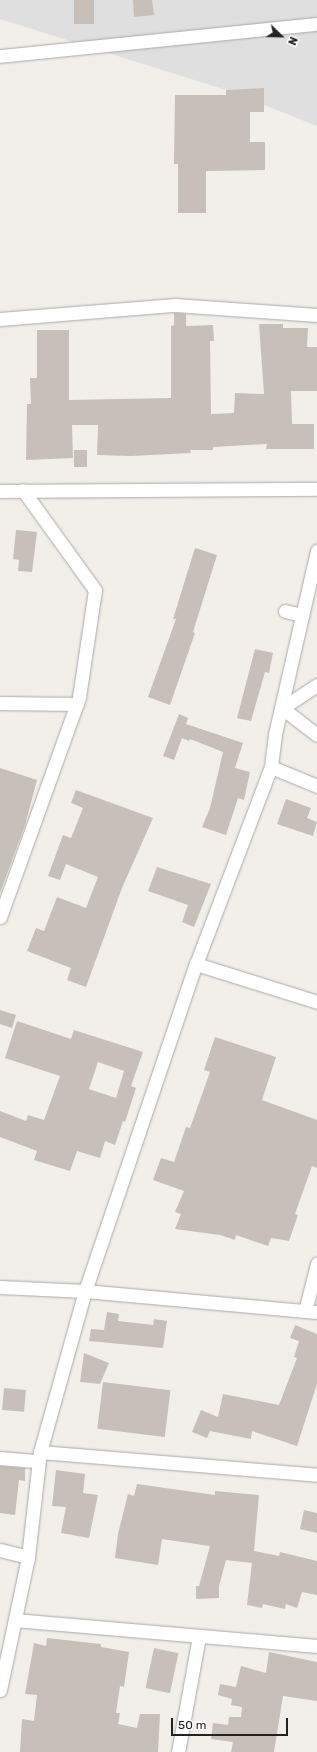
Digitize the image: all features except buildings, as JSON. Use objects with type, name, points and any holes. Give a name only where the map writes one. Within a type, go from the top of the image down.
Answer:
[{"type":"street","points":[[0,56],[317,24]]},
{"type":"street","points":[[0,319],[175,305],[317,315]]},
{"type":"street","points":[[0,491],[317,489]]},
{"type":"street","points":[[0,917],[5,894],[77,704],[95,590],[23,490]]},
{"type":"street","points":[[0,1690],[28,1557],[39,1457],[85,1291],[196,964],[271,767],[282,708],[303,615],[312,604],[317,551]]},
{"type":"street","points":[[285,611],[303,615]]},
{"type":"street","points":[[282,708],[317,685]]},
{"type":"street","points":[[0,703],[77,704]]},
{"type":"street","points":[[282,708],[317,735]]},
{"type":"street","points":[[271,767],[317,786]]},
{"type":"street","points":[[196,964],[317,1002]]},
{"type":"street","points":[[0,1287],[85,1291],[311,1311],[317,1264]]},
{"type":"street","points":[[0,1458],[39,1457],[317,1475]]},
{"type":"street","points":[[0,1550],[28,1557]]},
{"type":"street","points":[[15,1620],[199,1638],[317,1646]]},
{"type":"street","points":[[178,1752],[199,1638]]},
{"type":"shaded area","points":[[0,0],[317,0],[317,126],[226,90],[0,19]]}]
